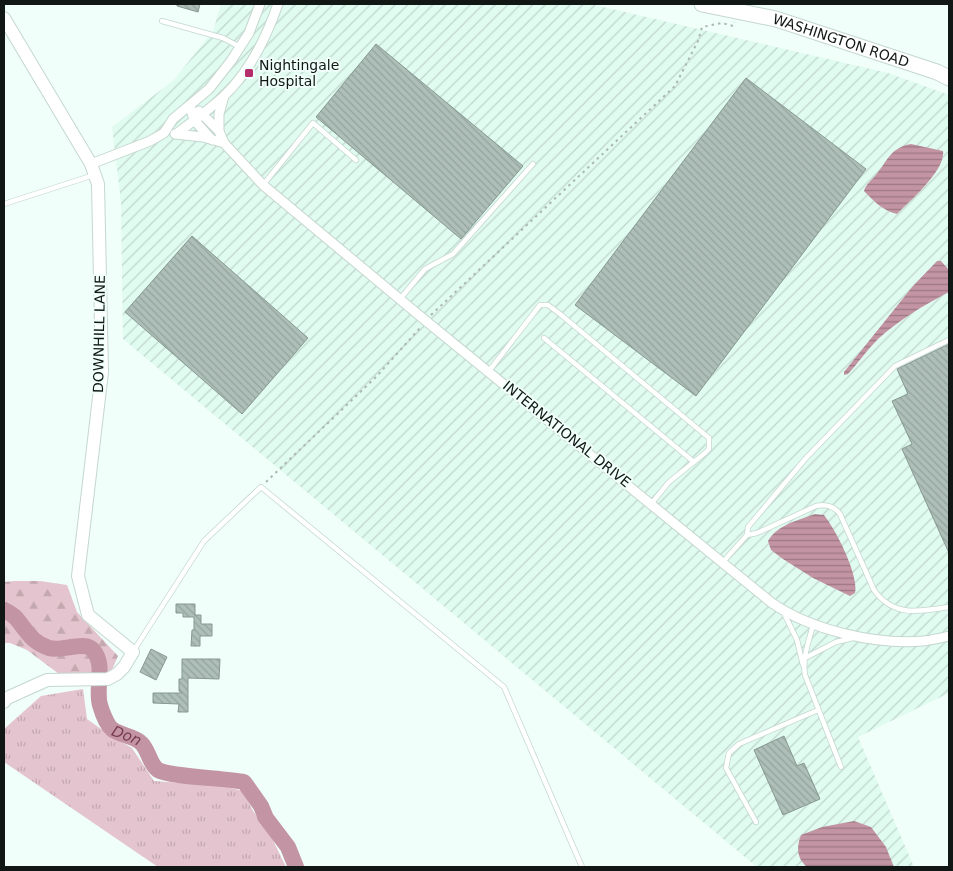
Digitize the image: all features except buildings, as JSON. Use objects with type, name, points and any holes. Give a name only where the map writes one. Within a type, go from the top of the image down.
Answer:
[{"type":"main road","name":"WASHINGTON ROAD","points":[[702,4],[776,19],[937,72],[949,78]]},
{"type":"street","points":[[93,169],[164,133],[173,120],[220,76],[248,33],[260,4]]},
{"type":"street","name":"INTERNATIONAL DRIVE","points":[[176,134],[224,96],[239,77],[257,50],[278,4]]},
{"type":"street","name":"DOWNHILL LANE","points":[[4,18],[93,169],[98,184],[102,372],[78,576],[88,615],[133,652]]},
{"type":"street","name":"INTERNATIONAL DRIVE","points":[[224,96],[219,114],[219,131],[224,144],[263,185],[722,563],[782,609],[813,625],[859,636],[887,640],[922,641],[949,636]]},
{"type":"street","name":"INTERNATIONAL DRIVE","points":[[190,106],[202,113],[219,131]]},
{"type":"street","name":"INTERNATIONAL DRIVE","points":[[190,106],[194,120],[212,140]]},
{"type":"street","name":"INTERNATIONAL DRIVE","points":[[164,133],[212,140],[224,144]]},
{"type":"street","points":[[4,702],[7,698],[47,680],[108,679],[118,674],[133,652]]},
{"type":"lane","points":[[162,21],[223,38],[240,47]]},
{"type":"lane","points":[[263,185],[313,124],[356,160]]},
{"type":"lane","points":[[400,299],[424,269],[453,254],[532,164]]},
{"type":"lane","points":[[4,204],[93,169]]},
{"type":"lane","points":[[490,371],[540,305],[548,305],[710,438],[709,449],[669,482],[652,504]]},
{"type":"lane","points":[[544,338],[694,462]]},
{"type":"lane","points":[[722,563],[747,535],[748,527],[793,473],[894,366],[949,340]]},
{"type":"lane","points":[[133,652],[204,541],[261,487],[504,687],[582,867]]},
{"type":"lane","points":[[747,535],[757,533],[816,506],[830,506],[840,514],[874,590],[880,599],[896,609],[909,611],[949,607]]},
{"type":"lane","points":[[782,609],[797,640],[804,675],[841,767]]},
{"type":"lane","points":[[803,666],[813,625]]},
{"type":"lane","points":[[804,658],[836,642],[859,636]]},
{"type":"lane","points":[[756,822],[726,768],[729,754],[739,744],[818,710]]},
{"type":"path","points":[[432,314],[675,86],[698,41],[702,27],[722,23],[733,26]]},
{"type":"path","points":[[261,487],[376,377],[419,328]]},
{"type":"shaded area","points":[[221,4],[590,4],[888,73],[949,95],[949,693],[858,737],[914,867],[757,867],[123,339],[121,202],[112,127],[173,81],[213,31]]},
{"type":"shaded area","points":[[911,144],[943,151],[942,159],[939,167],[926,185],[897,214],[892,213],[875,202],[864,191],[867,184],[898,148]]},
{"type":"shaded area","points":[[937,261],[941,261],[949,270],[949,292],[894,325],[874,343],[848,374],[844,375],[844,372],[913,286]]},
{"type":"shaded area","points":[[815,514],[824,515],[846,553],[854,575],[855,585],[855,593],[850,596],[813,578],[771,550],[768,541],[772,535],[789,524]]},
{"type":"shaded area","points":[[854,821],[871,827],[886,847],[894,867],[807,867],[804,864],[798,852],[801,835],[822,827]]},
{"type":"green space","points":[[40,581],[67,585],[77,612],[118,656],[111,672],[86,675],[59,674],[27,650],[10,643],[4,643],[4,582]]},
{"type":"green space","points":[[83,689],[87,719],[132,748],[154,781],[223,786],[243,791],[253,811],[270,834],[286,867],[158,867],[4,762],[4,729],[41,696]]},
{"type":"waterway","name":"Don","points":[[4,610],[15,617],[30,636],[43,646],[54,649],[85,646],[93,650],[97,656],[100,670],[99,698],[101,708],[110,727],[114,731],[140,742],[158,770],[174,774],[244,782],[261,806],[266,818],[288,847],[296,867]]},
{"type":"place","name":"Nightingale Hospital","points":[[249,73]]}]
